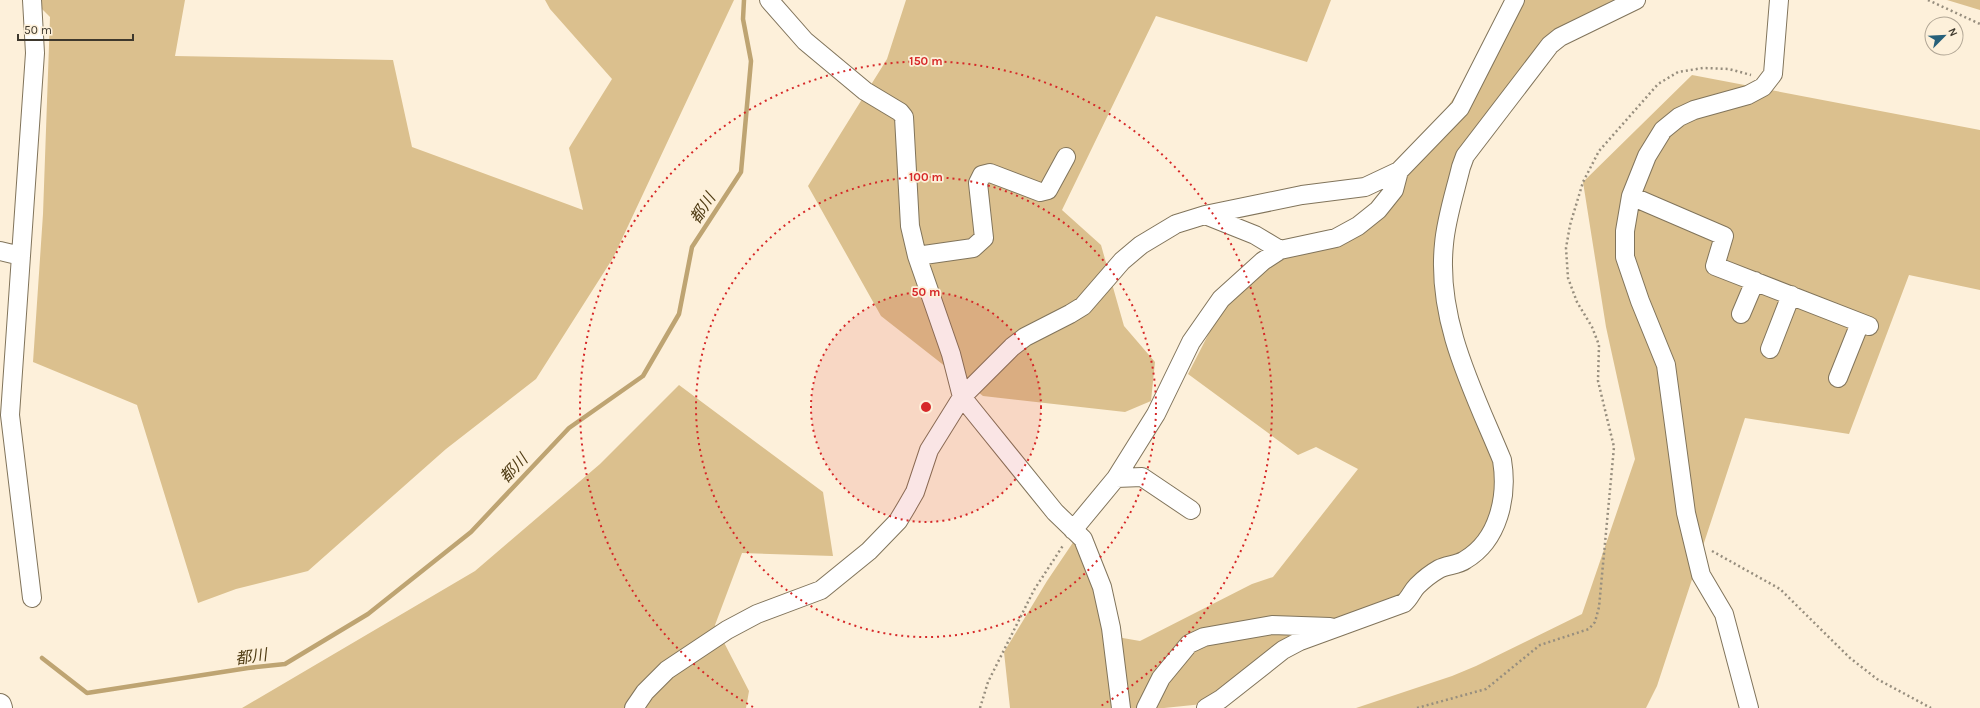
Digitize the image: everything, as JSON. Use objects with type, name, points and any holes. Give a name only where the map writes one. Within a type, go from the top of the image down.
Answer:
[{"type":"street","points":[[32,0],[35,53],[10,415],[32,598]]},
{"type":"street","points":[[769,0],[806,42],[865,91],[900,112],[904,117],[910,226],[917,256],[951,354],[962,397],[1055,512],[1083,539],[1092,558],[1102,586],[1111,628],[1121,708]]},
{"type":"street","points":[[637,707],[645,692],[668,670],[727,630],[763,611],[821,590],[869,551],[898,521],[915,492],[929,450],[962,397],[1012,347],[1025,337],[1083,306],[1122,261],[1141,245],[1176,224],[1205,215],[1302,195],[1365,187],[1399,171],[1460,108],[1515,0]]},
{"type":"street","points":[[1206,708],[1221,699],[1283,650],[1300,641],[1404,602],[1411,596],[1416,587],[1439,569],[1465,561],[1479,550],[1491,534],[1504,496],[1505,477],[1502,460],[1458,353],[1447,312],[1444,289],[1444,244],[1461,167],[1465,156],[1550,45],[1560,37],[1636,0]]},
{"type":"street","points":[[1749,708],[1724,614],[1701,575],[1686,513],[1666,365],[1625,257],[1626,231],[1631,196],[1647,156],[1663,130],[1679,117],[1694,110],[1748,95],[1768,80],[1779,0]]},
{"type":"street","points":[[917,256],[974,248],[984,238],[978,183],[982,175],[990,173],[1040,192],[1048,190],[1066,157]]},
{"type":"street","points":[[1073,530],[1116,478],[1156,414],[1191,342],[1221,299],[1263,261],[1280,250],[1336,238],[1358,226],[1378,210],[1394,190],[1399,171]]},
{"type":"street","points":[[1631,196],[1724,236],[1715,266],[1864,324],[1838,378]]},
{"type":"street","points":[[1205,215],[1255,235],[1280,250]]},
{"type":"street","points":[[0,251],[21,256]]},
{"type":"street","points":[[1741,314],[1754,281]]},
{"type":"street","points":[[1770,349],[1790,296]]},
{"type":"street","points":[[1116,478],[1142,477],[1191,510]]},
{"type":"street","points":[[1146,708],[1162,678],[1188,644],[1204,637],[1272,625],[1339,627]]},
{"type":"path","points":[[1928,0],[1980,24]]},
{"type":"path","points":[[1417,708],[1486,690],[1540,645],[1589,629],[1595,622],[1599,607],[1614,448],[1598,382],[1599,345],[1592,327],[1577,302],[1568,278],[1566,248],[1583,182],[1599,151],[1658,84],[1678,72],[1703,68],[1729,69],[1768,80]]},
{"type":"path","points":[[980,708],[988,682],[1034,590],[1073,530]]},
{"type":"path","points":[[1692,540],[1780,589],[1850,658],[1877,679],[1931,708]]},
{"type":"shaded area","points":[[33,0],[185,0],[175,56],[393,60],[412,147],[583,210],[569,148],[612,79],[550,9],[545,0],[734,0],[613,258],[536,379],[446,449],[308,571],[236,589],[198,603],[137,405],[33,362],[43,214],[50,17]]},
{"type":"shaded area","points":[[906,0],[1331,0],[1307,62],[1156,16],[1062,210],[1101,245],[1124,326],[1155,362],[1151,401],[1125,412],[983,396],[881,316],[808,186],[887,59]]},
{"type":"shaded area","points":[[1518,0],[1624,0],[1551,37],[1461,156],[1439,276],[1489,439],[1499,491],[1483,538],[1404,597],[1341,623],[1203,704],[1164,708],[1128,708],[1117,637],[1140,641],[1252,584],[1273,577],[1358,469],[1316,447],[1298,455],[1188,374],[1226,300],[1233,293],[1288,254],[1340,243],[1422,146]]},
{"type":"shaded area","points":[[1947,0],[1980,0],[1980,10]]},
{"type":"shaded area","points":[[1692,75],[1980,130],[1980,290],[1909,275],[1849,434],[1745,418],[1657,686],[1646,708],[1356,708],[1452,676],[1476,666],[1582,614],[1635,459],[1606,327],[1583,182]]},
{"type":"shaded area","points":[[679,385],[823,492],[833,556],[742,553],[715,625],[749,691],[746,708],[242,708],[475,571],[600,464]]},
{"type":"shaded area","points":[[1074,541],[1093,574],[1117,708],[1010,708],[1004,652],[1047,581]]},
{"type":"waterway","name":"都川","points":[[42,658],[87,693],[248,668],[285,664],[368,614],[471,532],[569,428],[643,376],[679,314],[692,247],[741,172],[751,61],[743,19],[744,0]]}]
